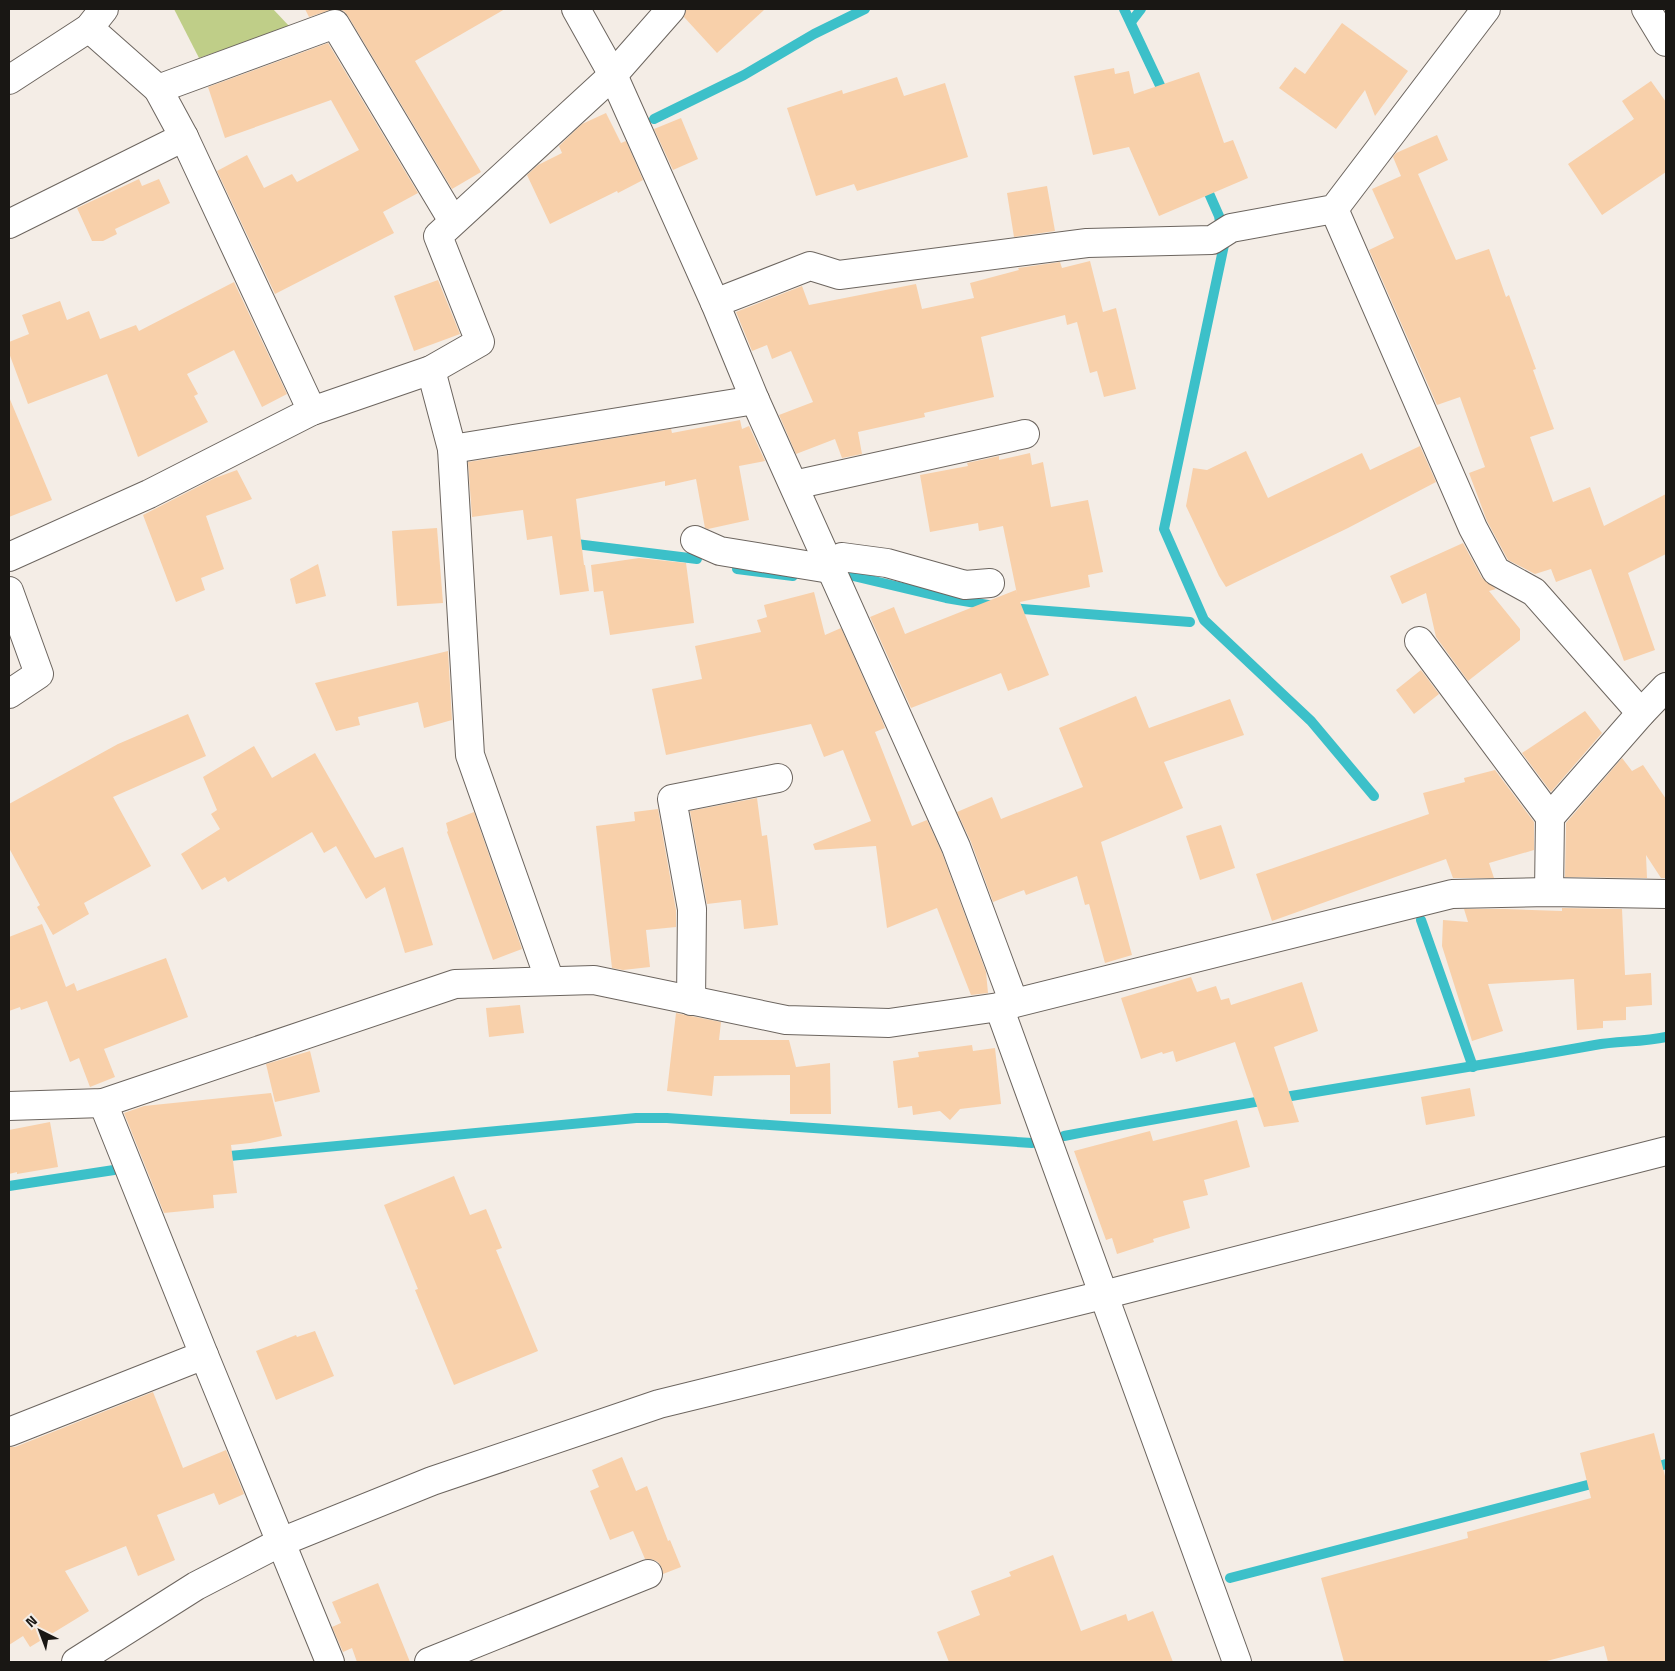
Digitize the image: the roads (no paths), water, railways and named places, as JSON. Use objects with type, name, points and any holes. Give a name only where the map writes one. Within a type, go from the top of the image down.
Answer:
[{"type":"street","points":[[576,9],[613,74],[715,303],[755,400],[956,847],[1006,1005],[1103,1295],[1237,1662]]},
{"type":"street","points":[[9,557],[149,494],[312,412],[431,370],[480,342],[438,236],[613,74],[671,9]]},
{"type":"street","points":[[715,303],[810,266],[839,275],[1087,243],[1221,234],[1334,209],[1486,9]]},
{"type":"street","points":[[1646,9],[1666,42]]},
{"type":"street","points":[[9,80],[96,18],[158,89],[184,137],[312,412]]},
{"type":"street","points":[[158,89],[335,24],[453,221]]},
{"type":"street","points":[[9,224],[184,137]]},
{"type":"street","points":[[1334,209],[1473,528],[1496,571],[1534,592],[1641,712]]},
{"type":"street","points":[[431,370],[452,449],[470,755],[550,981]]},
{"type":"street","points":[[452,449],[755,400]]},
{"type":"street","points":[[794,486],[1025,434]]},
{"type":"street","points":[[695,540],[720,551],[830,568]]},
{"type":"street","points":[[830,568],[842,557],[887,563],[966,584],[990,583]]},
{"type":"street","points":[[9,592],[40,674],[9,694]]},
{"type":"street","points":[[1419,640],[1550,817],[1549,892]]},
{"type":"street","points":[[1550,817],[1641,712],[1666,687]]},
{"type":"street","points":[[691,1000],[692,909],[672,799],[778,778]]},
{"type":"street","points":[[9,1106],[103,1103],[455,984],[594,980],[786,1020],[889,1023],[1006,1005],[1452,894],[1549,892],[1666,894]]},
{"type":"street","points":[[103,1103],[330,1662]]},
{"type":"street","points":[[76,1662],[196,1586],[281,1542],[432,1481],[659,1404],[1103,1295],[1666,1151]]},
{"type":"street","points":[[9,1432],[204,1355]]},
{"type":"street","points":[[429,1662],[648,1574]]},
{"type":"waterway","points":[[654,119],[744,75],[814,34],[865,9]]},
{"type":"waterway","points":[[1124,9],[1165,96]]},
{"type":"waterway","points":[[1131,22],[1141,9]]},
{"type":"waterway","points":[[1204,182],[1219,216],[1224,245],[1164,529],[1204,620],[1311,721],[1374,796]]},
{"type":"waterway","points":[[568,543],[697,559]]},
{"type":"waterway","points":[[737,569],[793,576]]},
{"type":"waterway","points":[[849,575],[946,598],[994,606]]},
{"type":"waterway","points":[[1011,608],[1190,622]]},
{"type":"waterway","points":[[1421,920],[1473,1067]]},
{"type":"waterway","points":[[1064,1136],[1595,1045],[1666,1037]]},
{"type":"waterway","points":[[219,1157],[636,1118],[667,1118],[1032,1143]]},
{"type":"waterway","points":[[9,1186],[114,1170]]},
{"type":"waterway","points":[[1650,1469],[1666,1464]]},
{"type":"waterway","points":[[1230,1578],[1599,1482]]}]
